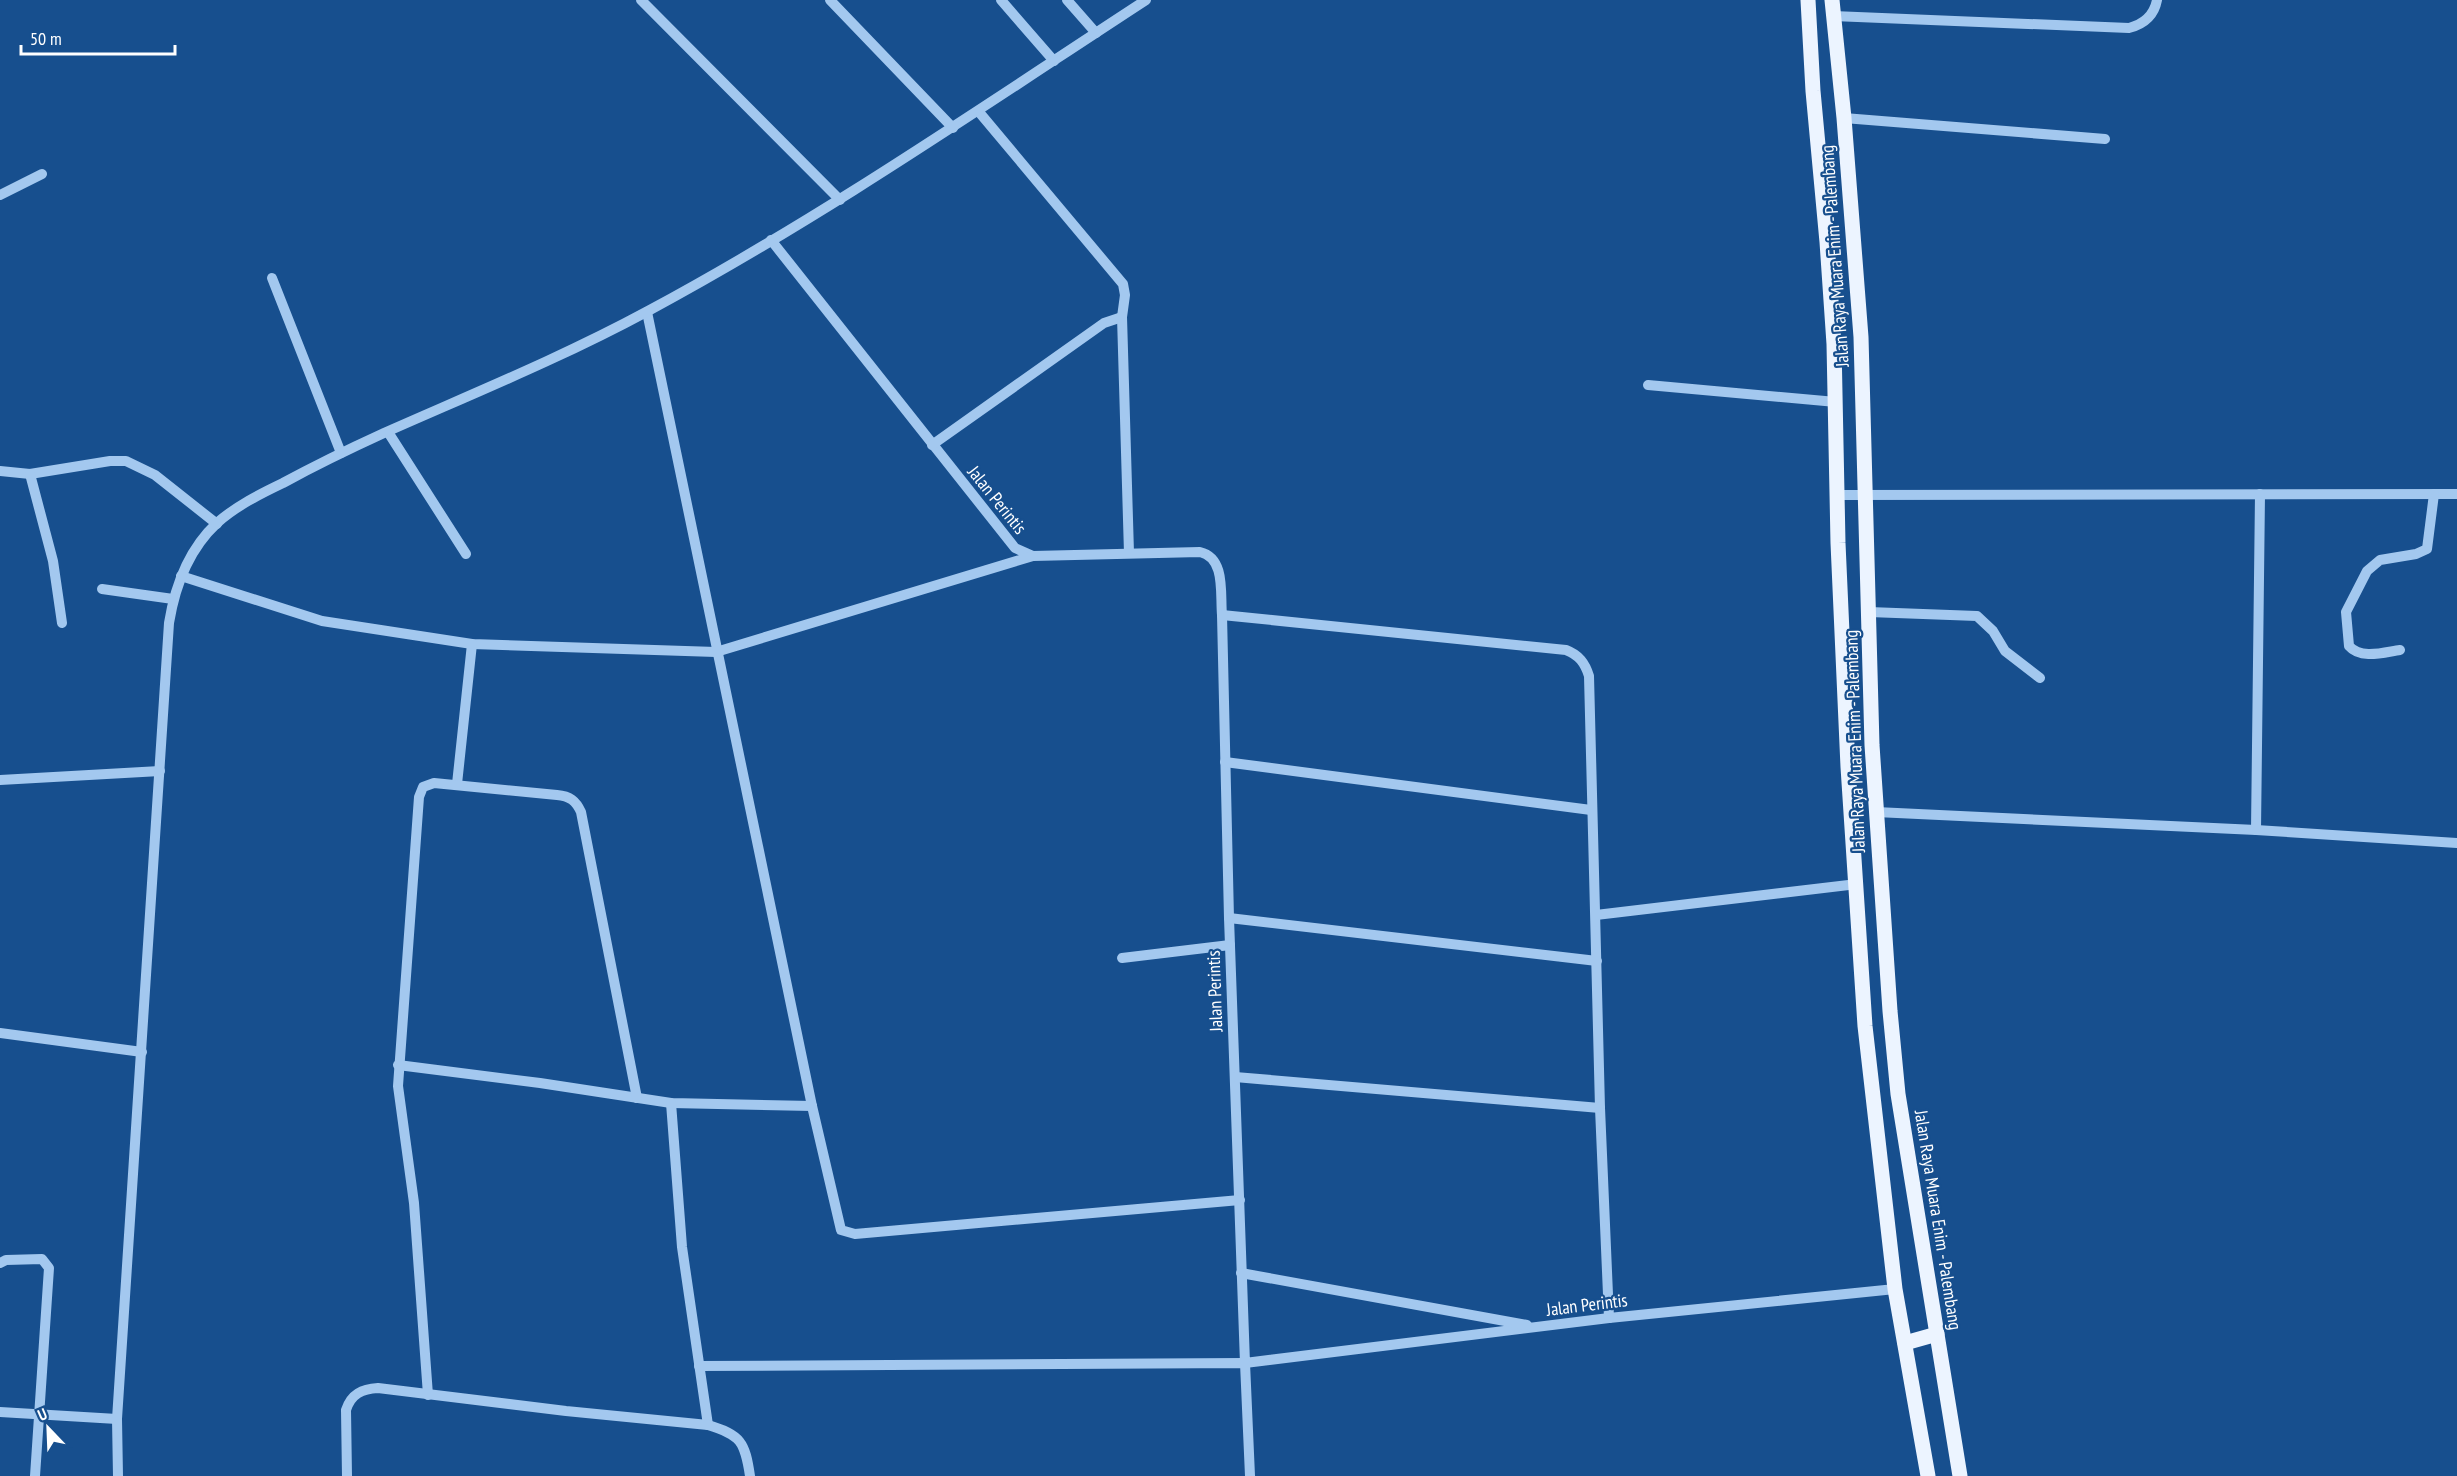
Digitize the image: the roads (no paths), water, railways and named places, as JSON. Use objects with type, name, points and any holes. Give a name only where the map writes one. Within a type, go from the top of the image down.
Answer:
[{"type":"main road","name":"Jalan Raya Muara Enim - Palembang","points":[[1808,0],[1813,91],[1827,242],[1836,402],[1837,495],[1847,755],[1865,1026],[1895,1289],[1928,1476]]},
{"type":"main road","name":"Jalan Raya Muara Enim - Palembang","points":[[1832,0],[1844,118],[1861,337],[1876,812],[1898,1094],[1960,1476]]},
{"type":"main road","points":[[1905,1343],[1937,1334]]},
{"type":"street","points":[[640,0],[840,200]]},
{"type":"street","points":[[830,0],[953,128]]},
{"type":"street","points":[[1001,0],[1054,61]]},
{"type":"street","points":[[1067,0],[1096,33]]},
{"type":"street","points":[[118,1476],[117,1419],[169,623],[173,599],[181,576],[192,556],[217,524],[252,499],[340,453],[530,368],[647,312],[840,200],[979,112],[1146,0]]},
{"type":"street","points":[[1833,16],[2129,28],[2147,19],[2157,0]]},
{"type":"street","points":[[979,112],[1120,279],[1125,295],[1122,317],[1129,553]]},
{"type":"street","points":[[1844,118],[2105,139]]},
{"type":"street","points":[[0,195],[42,174]]},
{"type":"street","name":"Jalan Perintis","points":[[771,240],[1007,540],[1023,554],[1033,556],[1129,553],[1207,554],[1215,561],[1218,568],[1222,615],[1229,918],[1245,1363],[1609,1318],[1895,1289]]},
{"type":"street","points":[[272,278],[340,453]]},
{"type":"street","points":[[647,312],[716,652],[812,1106],[841,1230],[855,1234],[1240,1200]]},
{"type":"street","points":[[932,445],[1104,323],[1122,317]]},
{"type":"street","points":[[1648,385],[1836,402]]},
{"type":"street","points":[[388,432],[466,554]]},
{"type":"street","points":[[0,471],[30,474],[110,461],[126,461],[155,475],[217,524]]},
{"type":"street","points":[[30,474],[53,561],[62,623]]},
{"type":"street","points":[[2256,830],[2260,494]]},
{"type":"street","points":[[2400,650],[2367,654],[2352,650],[2349,646],[2346,612],[2374,562],[2416,554],[2427,549],[2434,494]]},
{"type":"street","points":[[1837,495],[2457,494]]},
{"type":"street","points":[[181,576],[322,621],[472,644],[716,652],[1033,556]]},
{"type":"street","points":[[102,589],[173,599]]},
{"type":"street","points":[[1869,612],[1977,616],[1993,631],[2005,651],[2040,678]]},
{"type":"street","points":[[1222,615],[1571,652],[1585,664],[1589,676],[1600,1108],[1609,1318]]},
{"type":"street","points":[[457,784],[472,644]]},
{"type":"street","points":[[1225,762],[1591,810]]},
{"type":"street","points":[[0,780],[160,771]]},
{"type":"street","points":[[428,1395],[414,1203],[400,1104],[398,1065],[419,796],[423,787],[430,783],[457,784],[564,795],[576,803],[581,812],[637,1098]]},
{"type":"street","points":[[1876,812],[2256,830],[2457,843]]},
{"type":"street","points":[[1596,915],[1857,885]]},
{"type":"street","points":[[1229,918],[1597,961]]},
{"type":"street","points":[[1122,958],[1230,945]]},
{"type":"street","points":[[0,1033],[142,1052]]},
{"type":"street","points":[[398,1065],[671,1103],[812,1106]]},
{"type":"street","points":[[1235,1077],[1600,1108]]},
{"type":"street","points":[[671,1103],[682,1247],[708,1425]]},
{"type":"street","points":[[0,1263],[6,1260],[42,1259],[50,1268],[35,1476]]},
{"type":"street","points":[[1241,1273],[1538,1328]]},
{"type":"street","points":[[699,1366],[1245,1363],[1250,1476]]},
{"type":"street","points":[[347,1476],[346,1410],[349,1401],[362,1390],[371,1389],[708,1425],[726,1431],[741,1442],[746,1451],[750,1476]]},
{"type":"street","points":[[0,1412],[117,1419]]}]
